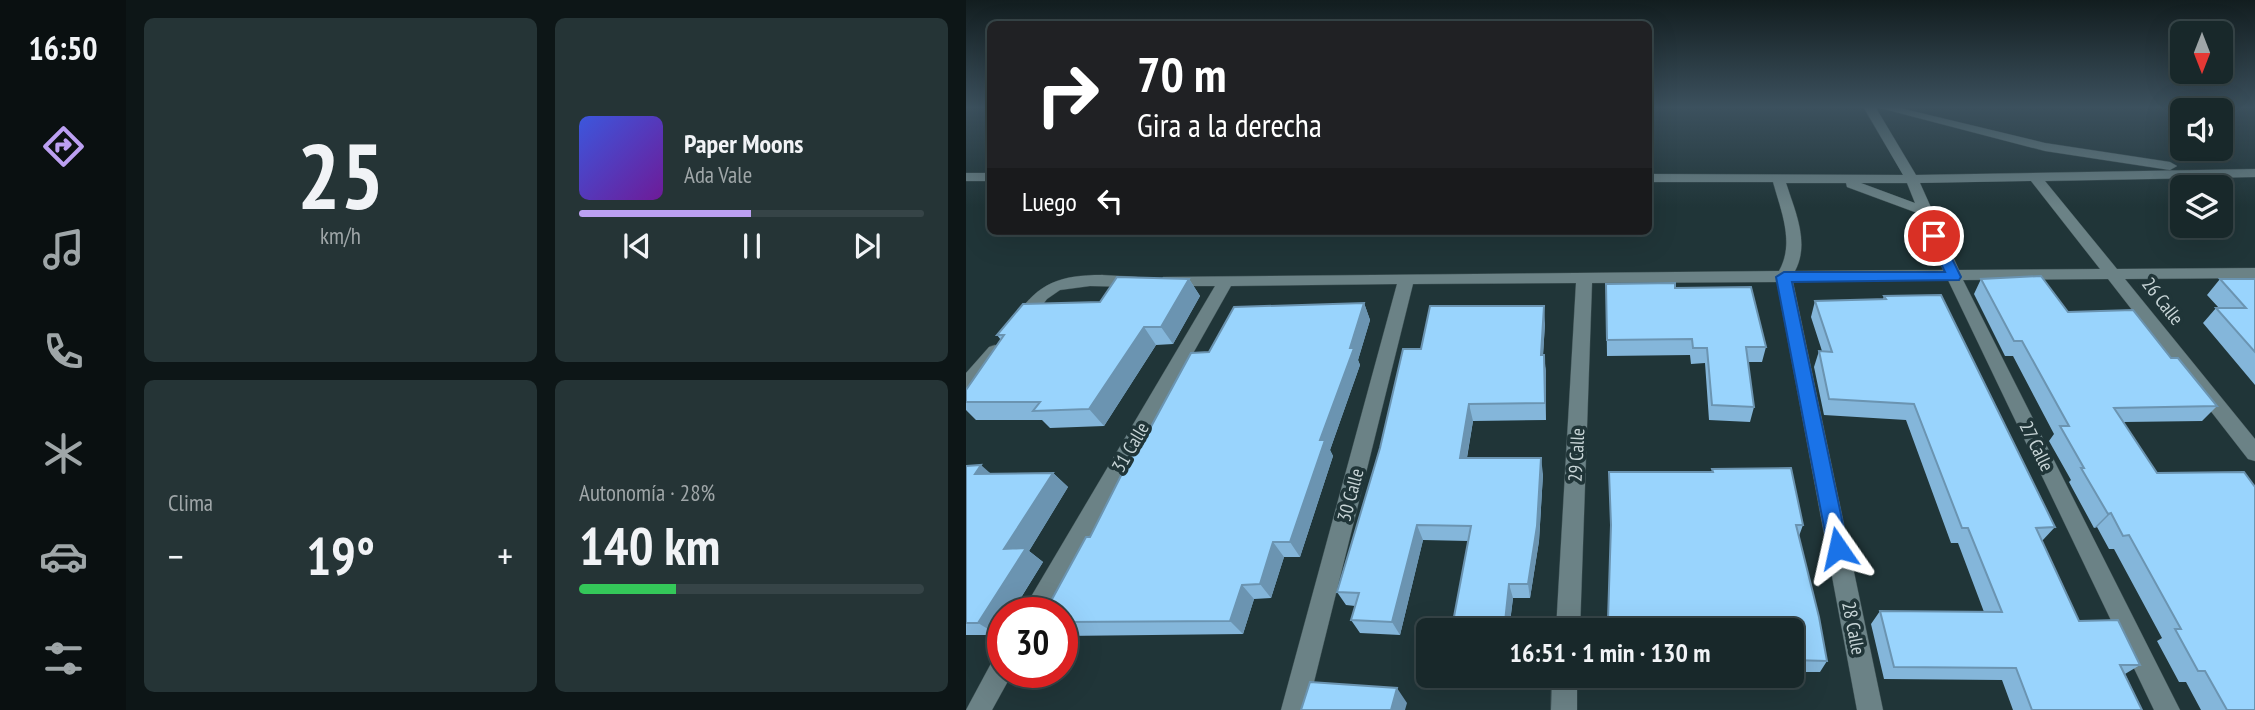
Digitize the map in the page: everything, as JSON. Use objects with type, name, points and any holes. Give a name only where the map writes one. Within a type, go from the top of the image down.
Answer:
[{"type":"street","name":"27 Calle","points":[[1890,141],[1912,179],[1954,277],[2168,710]]},
{"type":"street","points":[[2021,141],[2215,173]]},
{"type":"street","points":[[1652,178],[2036,178],[2255,173]]},
{"type":"street","points":[[966,177],[987,177]]},
{"type":"street","name":"28 Calle","points":[[1778,178],[1792,221],[1795,251],[1792,265],[1784,277],[1870,710]]},
{"type":"street","name":"26 Calle","points":[[2036,178],[2117,275],[2255,453]]},
{"type":"street","points":[[1835,179],[1887,195],[1924,211]]},
{"type":"street","points":[[966,386],[1045,293],[1072,283],[2255,274]]},
{"type":"street","name":"30 Calle","points":[[1294,710],[1405,280]]},
{"type":"street","name":"29 Calle","points":[[1568,618],[1584,280]]},
{"type":"street","name":"31 Calle","points":[[1043,597],[1226,281]]},
{"type":"street","points":[[978,710],[991,688]]},
{"type":"street","points":[[1564,710],[1565,688]]},
{"type":"building","points":[[2041,276],[2068,312],[2133,310],[2171,358],[2178,358],[2217,406],[2114,408],[2157,473],[2244,472],[2255,487],[2255,710],[2227,710],[2205,671],[2198,671],[2175,629],[2181,629],[2129,535],[2123,536],[2081,468],[2084,468],[2060,426],[2069,426],[2022,341],[2014,341],[1981,279]]},
{"type":"building","points":[[1117,277],[1189,279],[1161,327],[1144,327],[1089,409],[1033,411],[1040,402],[966,402],[966,390],[1004,335],[997,335],[1023,304],[1100,302]]},
{"type":"building","points":[[2220,279],[2255,279],[2255,352],[2216,308],[2246,308]]},
{"type":"building","points":[[1675,283],[1675,288],[1751,287],[1766,347],[1746,347],[1754,407],[1712,405],[1707,348],[1693,348],[1692,339],[1607,340],[1606,284]]},
{"type":"building","points":[[1941,295],[2055,527],[2036,528],[2079,621],[2118,620],[2140,665],[2120,665],[2142,710],[2032,710],[2016,668],[1894,667],[1880,611],[2002,612],[1968,528],[1962,528],[1914,404],[1829,399],[1819,351],[1832,352],[1815,301]]},
{"type":"building","points":[[1364,303],[1350,348],[1354,348],[1320,440],[1325,440],[1290,542],[1273,542],[1260,584],[1242,585],[1230,621],[1078,622],[1078,597],[1053,597],[1086,537],[1090,537],[1137,444],[1141,445],[1191,353],[1209,352],[1234,307]]},
{"type":"building","points":[[1430,306],[1544,306],[1541,355],[1544,355],[1545,403],[1469,404],[1460,458],[1541,458],[1537,526],[1528,584],[1509,584],[1505,618],[1454,618],[1471,526],[1417,525],[1392,622],[1351,620],[1359,593],[1337,592],[1380,448],[1403,349],[1421,349]]},
{"type":"building","points":[[981,465],[975,474],[1053,473],[1004,549],[1026,548],[995,597],[987,597],[987,609],[978,623],[966,623],[966,466]]},
{"type":"building","points":[[1791,468],[1803,525],[1796,525],[1827,661],[1804,660],[1804,618],[1608,618],[1611,525],[1609,472],[1713,472],[1712,469]]},
{"type":"building","points":[[1310,682],[1397,688],[1391,710],[1301,710]]},
{"type":"route","points":[[1838,548],[1784,277],[1954,277],[1934,236]]}]
